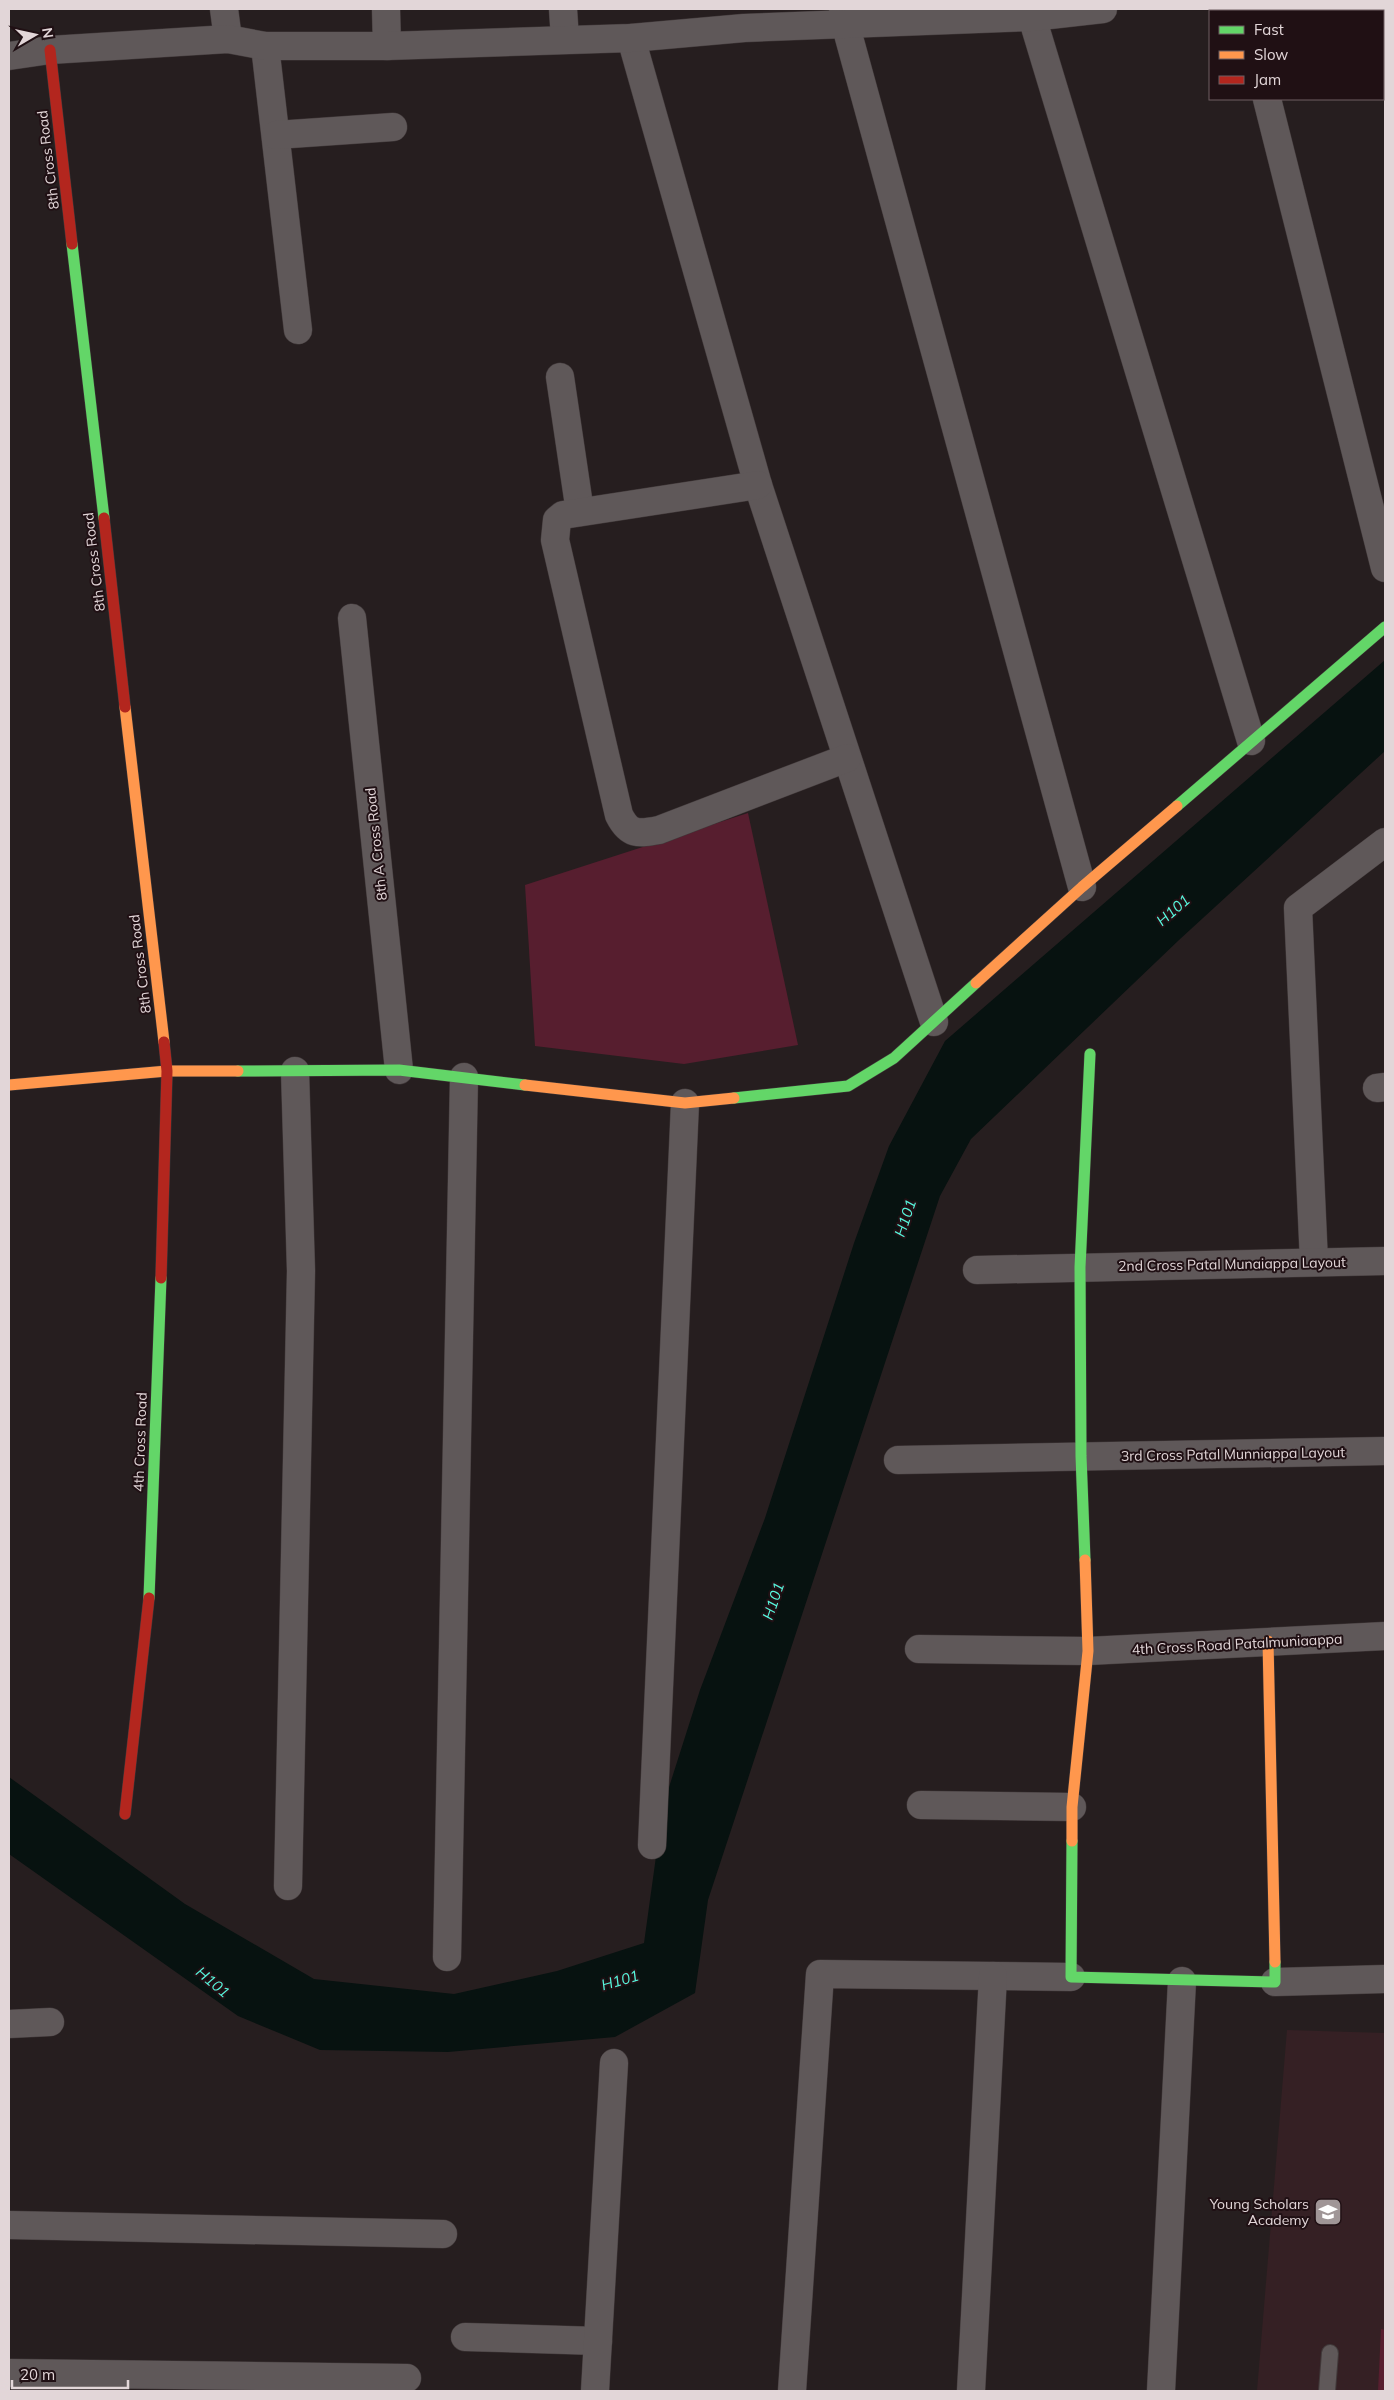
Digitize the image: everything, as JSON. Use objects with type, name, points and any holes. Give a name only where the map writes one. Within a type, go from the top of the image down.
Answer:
[{"type":"street","points":[[224,9],[228,39]]},
{"type":"street","points":[[386,9],[387,46]]},
{"type":"street","points":[[563,9],[565,39]]},
{"type":"street","points":[[9,56],[50,50],[228,39],[265,46],[387,46],[631,38],[742,18],[844,16],[1032,17],[1094,10]]},
{"type":"street","points":[[844,16],[1082,887]]},
{"type":"street","points":[[1032,17],[1251,740]]},
{"type":"street","points":[[631,38],[758,485],[934,1022]]},
{"type":"street","points":[[265,46],[298,330]]},
{"type":"street","name":"8th Cross Road","points":[[50,50],[167,1070]]},
{"type":"street","points":[[1267,100],[1385,568]]},
{"type":"street","points":[[276,135],[393,127]]},
{"type":"street","points":[[560,376],[580,512]]},
{"type":"street","points":[[758,485],[580,512],[563,515],[557,520],[555,540],[619,815],[625,826],[634,832],[659,830],[848,758]]},
{"type":"street","name":"8th A Cross Road","points":[[352,618],[400,1070]]},
{"type":"street","points":[[9,1085],[167,1070],[294,1072],[400,1070],[685,1103],[848,1086],[894,1058],[1082,887],[1251,740],[1385,627]]},
{"type":"street","points":[[1314,1262],[1298,908],[1385,842]]},
{"type":"street","points":[[1071,1977],[1072,1808],[1088,1651],[1081,1456],[1080,1268],[1090,1054]]},
{"type":"street","name":"4th Cross Road","points":[[125,1814],[151,1582],[167,1070]]},
{"type":"street","points":[[288,1886],[301,1271],[294,1072]]},
{"type":"street","points":[[447,1957],[464,1077]]},
{"type":"street","points":[[652,1845],[685,1103]]},
{"type":"street","name":"2nd Cross Patal Munaiappa Layout","points":[[977,1270],[1385,1260]]},
{"type":"street","name":"3rd Cross Patal Munniappa Layout","points":[[898,1460],[1385,1451]]},
{"type":"street","name":"4th Cross Road Patalmuniaappa","points":[[919,1649],[1088,1651],[1385,1636]]},
{"type":"street","points":[[1268,1641],[1275,1982]]},
{"type":"street","points":[[921,1805],[1072,1808]]},
{"type":"street","points":[[792,2391],[820,1974],[1275,1982],[1385,1979]]},
{"type":"street","points":[[971,2391],[993,1976]]},
{"type":"street","points":[[1161,2391],[1182,1980]]},
{"type":"street","points":[[9,2024],[50,2022]]},
{"type":"street","points":[[596,2391],[614,2063]]},
{"type":"street","points":[[9,2225],[443,2234]]},
{"type":"street","points":[[465,2338],[598,2342]]},
{"type":"street","points":[[9,2373],[127,2382],[407,2378]]},
{"type":"lane","points":[[1327,2391],[1330,2353]]},
{"type":"shaded area","points":[[748,813],[798,1045],[684,1064],[535,1046],[525,885]]},
{"type":"shaded area","name":"Young Scholars Academy","points":[[1287,2030],[1385,2033],[1385,2391],[1257,2391]]},
{"type":"shaded area","points":[[1381,2329],[1385,2330],[1385,2391],[1378,2391]]},
{"type":"water","name":"H101","points":[[1385,660],[1385,751],[1179,940],[971,1139],[940,1196],[708,1900],[695,1993],[615,2037],[448,2052],[320,2050],[238,2016],[9,1854],[9,1777],[185,1904],[314,1979],[454,1994],[557,1971],[644,1943],[663,1806],[700,1690],[765,1518],[854,1243],[889,1146],[945,1041]]},
{"type":"traffic: fast","points":[[72,244],[104,518]]},
{"type":"traffic: fast","points":[[1177,806],[1385,627]]},
{"type":"traffic: fast","points":[[734,1098],[848,1086],[894,1058],[976,983]]},
{"type":"traffic: fast","points":[[1085,1560],[1081,1456],[1080,1267],[1090,1054]]},
{"type":"traffic: fast","points":[[238,1071],[399,1070],[525,1085]]},
{"type":"traffic: fast","points":[[149,1598],[161,1278]]},
{"type":"traffic: fast","points":[[1072,1841],[1071,1977],[1275,1982],[1275,1962]]},
{"type":"traffic: slow","points":[[125,707],[164,1042]]},
{"type":"traffic: slow","points":[[976,983],[1082,887],[1177,806]]},
{"type":"traffic: slow","points":[[9,1085],[167,1071],[238,1071]]},
{"type":"traffic: slow","points":[[525,1085],[685,1103],[734,1098]]},
{"type":"traffic: slow","points":[[1072,1841],[1072,1807],[1088,1651],[1085,1560]]},
{"type":"traffic: slow","points":[[1268,1641],[1275,1962]]},
{"type":"traffic: jam","points":[[50,50],[72,244]]},
{"type":"traffic: jam","points":[[104,518],[125,707]]},
{"type":"traffic: jam","points":[[161,1278],[167,1071],[164,1042]]},
{"type":"traffic: jam","points":[[125,1814],[149,1598]]},
{"type":"place","name":"Young Scholars Academy","points":[[1328,2212]]}]
